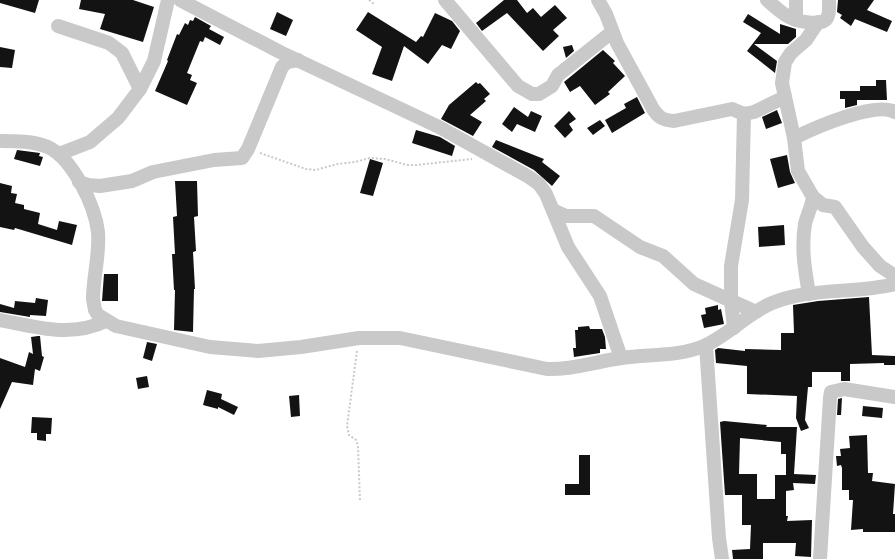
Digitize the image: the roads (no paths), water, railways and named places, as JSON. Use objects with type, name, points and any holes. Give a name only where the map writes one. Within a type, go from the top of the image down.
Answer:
[{"type":"street","points":[[59,154],[90,142],[118,118],[140,89],[154,61],[168,0]]},
{"type":"street","points":[[180,0],[298,60],[439,127],[539,184],[553,210],[568,247],[600,296],[622,358]]},
{"type":"street","points":[[445,0],[518,86],[532,94],[539,94],[552,86],[558,75],[612,32]]},
{"type":"street","points":[[598,0],[606,14],[612,32],[638,84],[659,117],[674,121],[732,109],[744,114],[754,112],[785,97]]},
{"type":"street","points":[[767,0],[788,17],[796,20],[818,22],[826,20],[830,13],[829,0]]},
{"type":"street","points":[[796,0],[796,20]]},
{"type":"street","points":[[818,22],[806,40],[790,52],[785,62],[782,83],[794,138],[798,171],[813,197],[823,205],[835,207],[863,247],[880,266],[895,276]]},
{"type":"street","points":[[58,26],[109,43],[122,53],[140,89]]},
{"type":"street","points":[[79,182],[88,185],[100,186],[132,181],[153,172],[214,160],[240,158],[244,156],[282,67],[287,62],[298,60]]},
{"type":"street","points":[[794,138],[818,127],[865,112],[882,109],[895,112]]},
{"type":"street","points":[[734,328],[730,301],[731,256],[739,222],[742,200],[744,114]]},
{"type":"street","points":[[790,121],[804,121],[818,127]]},
{"type":"street","points":[[0,140],[35,142],[49,148],[59,154],[79,182],[87,196],[98,231],[93,299],[95,310],[106,321],[116,326],[210,347],[258,351],[302,347],[359,338],[400,338],[425,342],[547,369],[570,369],[622,358],[690,351],[706,345],[772,303],[809,294],[880,288],[895,284]]},
{"type":"street","points":[[809,294],[803,248],[805,222],[813,197]]},
{"type":"street","points":[[553,210],[566,216],[594,216],[640,247],[663,256],[694,284],[756,312]]},
{"type":"street","points":[[0,320],[52,330],[69,331],[93,327],[106,321]]},
{"type":"street","points":[[706,345],[719,538],[722,559]]},
{"type":"street","points":[[820,559],[830,398],[832,392],[844,389],[895,397]]}]
